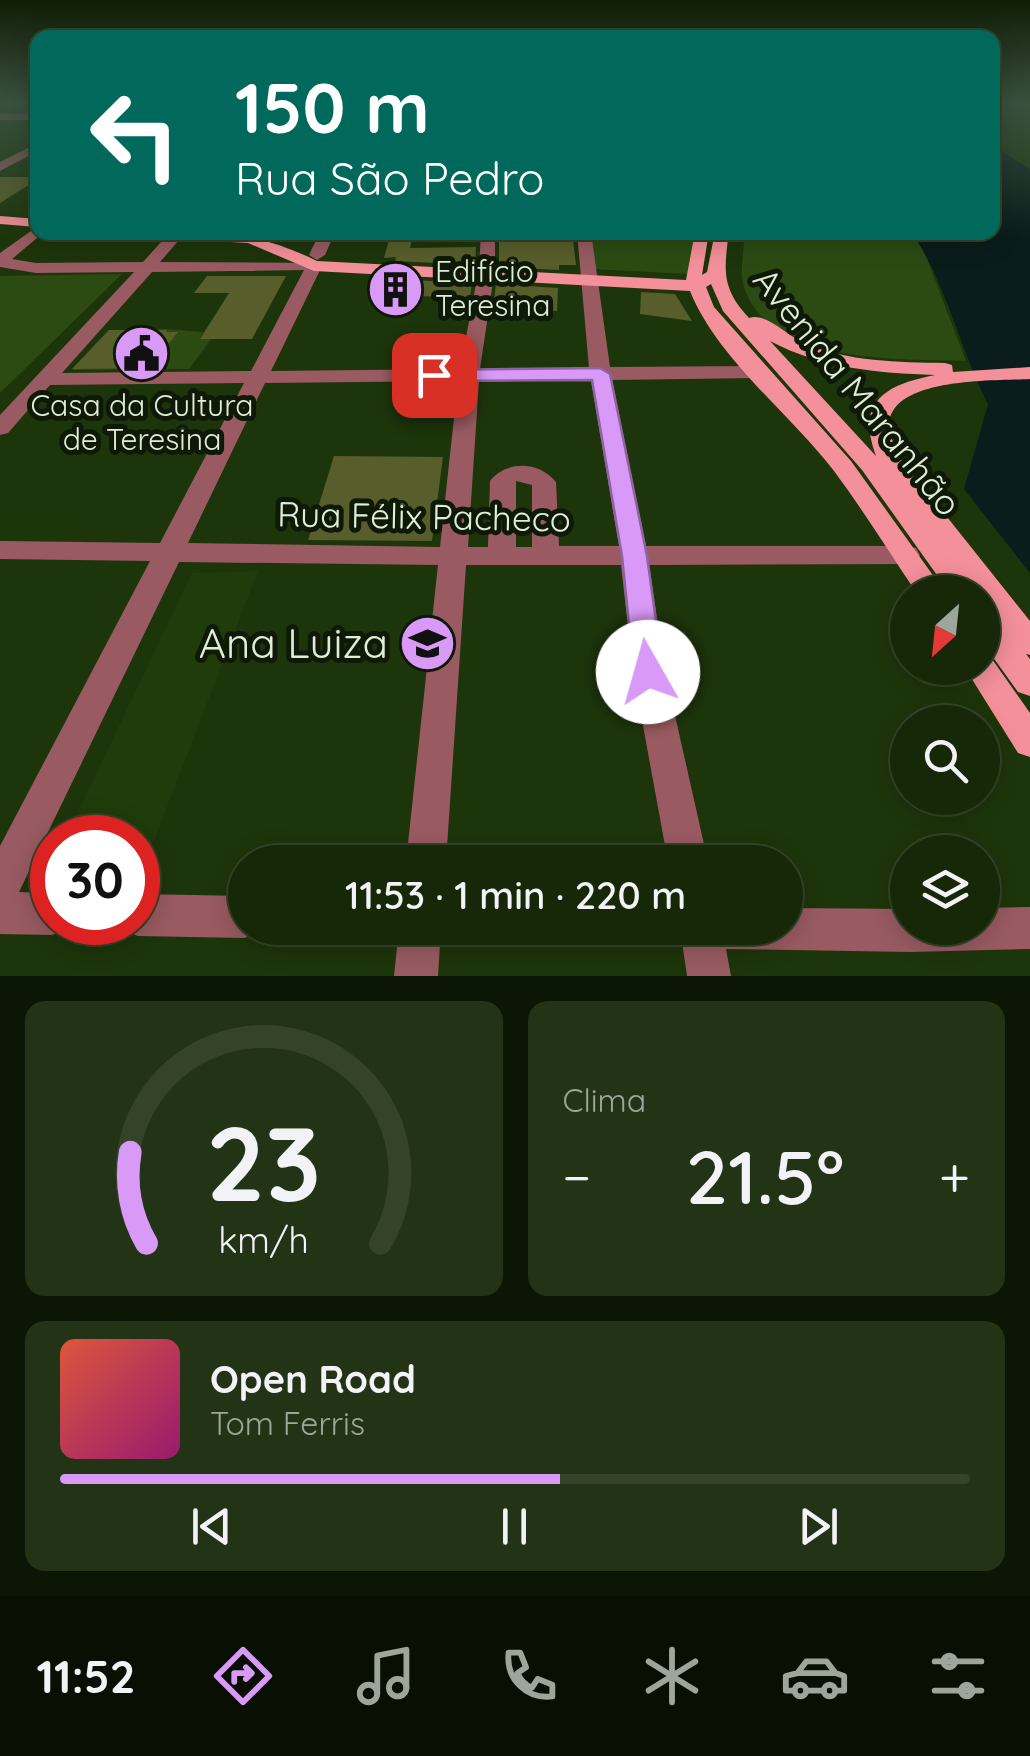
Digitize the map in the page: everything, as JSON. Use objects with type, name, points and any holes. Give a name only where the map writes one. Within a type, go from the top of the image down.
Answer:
[{"type":"main road","points":[[0,223],[30,226]]},
{"type":"main road","points":[[252,240],[314,262],[709,279],[738,299],[777,338],[812,353],[862,364],[1030,372]]},
{"type":"main road","points":[[263,240],[314,262]]},
{"type":"main road","name":"Avenida Maranhão","points":[[703,240],[709,279],[742,323],[871,465],[959,575]]},
{"type":"main road","name":"Avenida Maranhão","points":[[720,240],[706,308],[757,372],[842,466],[920,575]]},
{"type":"main road","points":[[709,279],[730,240]]},
{"type":"main road","points":[[963,575],[882,447],[877,424],[884,403],[907,387],[1030,372]]},
{"type":"main road","points":[[1000,618],[1030,643]]},
{"type":"main road","name":"Avenida Maranhão","points":[[1000,634],[1030,683]]},
{"type":"main road","points":[[992,685],[1030,742]]},
{"type":"street","points":[[0,166],[30,150]]},
{"type":"street","points":[[0,156],[30,157]]},
{"type":"street","points":[[0,262],[30,234]]},
{"type":"street","points":[[0,428],[172,240]]},
{"type":"street","points":[[0,888],[324,240]]},
{"type":"street","points":[[427,845],[469,375],[487,240]]},
{"type":"street","points":[[585,240],[600,374],[634,556],[648,672],[684,845]]},
{"type":"street","points":[[0,262],[18,267],[145,268],[314,262]]},
{"type":"street","points":[[48,379],[757,372]]},
{"type":"street","points":[[502,556],[502,480],[510,474],[533,474],[544,482],[546,556]]},
{"type":"street","name":"Rua Félix Pacheco","points":[[0,550],[452,556],[906,555]]},
{"type":"street","points":[[0,913],[30,914]]},
{"type":"street","points":[[160,915],[228,917]]},
{"type":"street","points":[[803,929],[1030,928]]},
{"type":"street","points":[[416,976],[419,945]]},
{"type":"street","points":[[704,945],[710,976]]},
{"type":"shaded area","points":[[1000,150],[1030,169],[1030,573],[964,489],[988,404],[916,240],[1000,240]]},
{"type":"shaded area","points":[[590,240],[695,240],[688,274],[593,269]]},
{"type":"shaded area","points":[[744,240],[917,240],[966,361],[874,357],[808,344],[780,331],[758,312],[744,287]]},
{"type":"shaded area","points":[[122,274],[0,393],[0,276]]},
{"type":"shaded area","name":"Casa da Cultura de Teresina","points":[[109,330],[203,332],[200,339],[211,339],[189,369],[72,370]]},
{"type":"shaded area","points":[[258,571],[160,825],[160,815],[76,815],[192,573]]},
{"type":"building","points":[[0,177],[30,177],[30,184],[0,203]]},
{"type":"building","points":[[389,240],[412,240],[410,248],[476,247],[475,265],[384,258]]},
{"type":"building","points":[[499,240],[573,240],[576,265],[559,265],[559,270],[499,267]]},
{"type":"building","points":[[207,276],[286,276],[252,339],[200,339],[229,293],[194,293]]},
{"type":"building","points":[[389,279],[472,283],[470,297],[404,296],[402,303],[382,302]]},
{"type":"building","points":[[496,284],[558,288],[557,311],[493,309]]},
{"type":"building","points":[[641,292],[675,294],[692,321],[640,314]]},
{"type":"building","name":"Casa da Cultura de Teresina","points":[[109,330],[178,332],[149,368],[72,369]]},
{"type":"building","points":[[334,456],[443,457],[432,541],[308,540]]},
{"type":"place","name":"Edifício Teresina","points":[[396,289]]},
{"type":"place","name":"Casa da Cultura de Teresina","points":[[142,354]]},
{"type":"place","name":"Ana Luiza","points":[[427,643]]},
{"type":"route","points":[[434,375],[600,374],[634,556],[648,672]]}]
